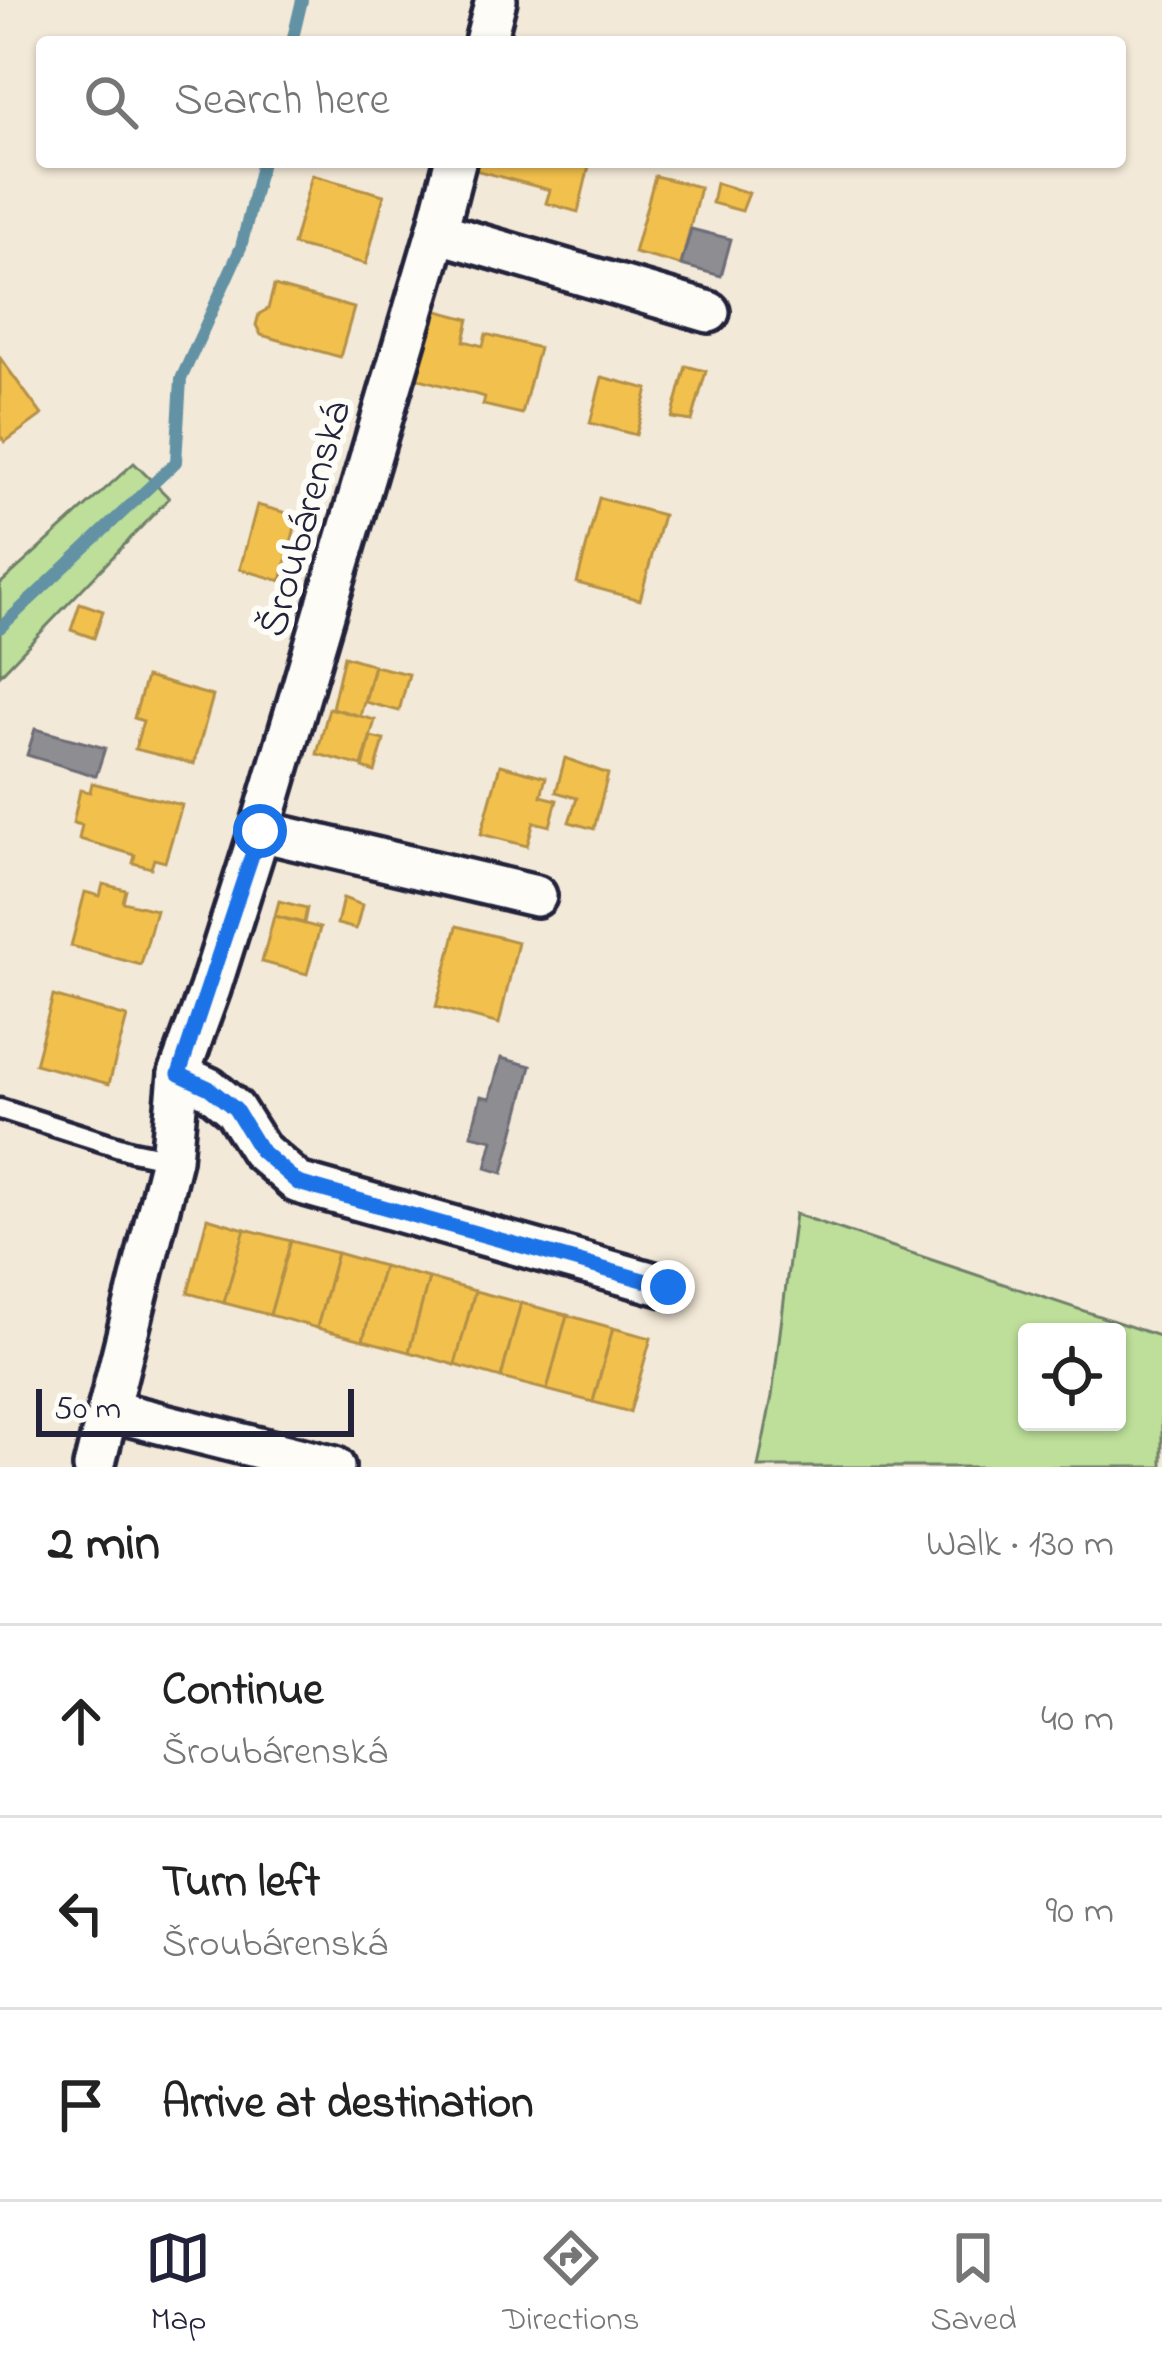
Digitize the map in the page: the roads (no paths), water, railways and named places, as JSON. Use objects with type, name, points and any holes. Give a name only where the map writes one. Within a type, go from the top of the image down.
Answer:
[{"type":"street","points":[[487,36],[496,0]]},
{"type":"street","name":"Šroubárenská","points":[[94,1467],[171,1159],[179,1074],[260,831],[453,168]]},
{"type":"street","points":[[437,232],[709,313]]},
{"type":"street","points":[[260,831],[536,896]]},
{"type":"street","points":[[179,1074],[209,1088],[235,1109],[260,1150],[298,1183],[668,1287]]},
{"type":"street","points":[[108,1410],[334,1467]]},
{"type":"lane","points":[[0,1109],[171,1159]]},
{"type":"waterway","points":[[293,36],[302,0]]},
{"type":"waterway","points":[[0,628],[176,462],[181,379],[241,247],[261,168]]}]
